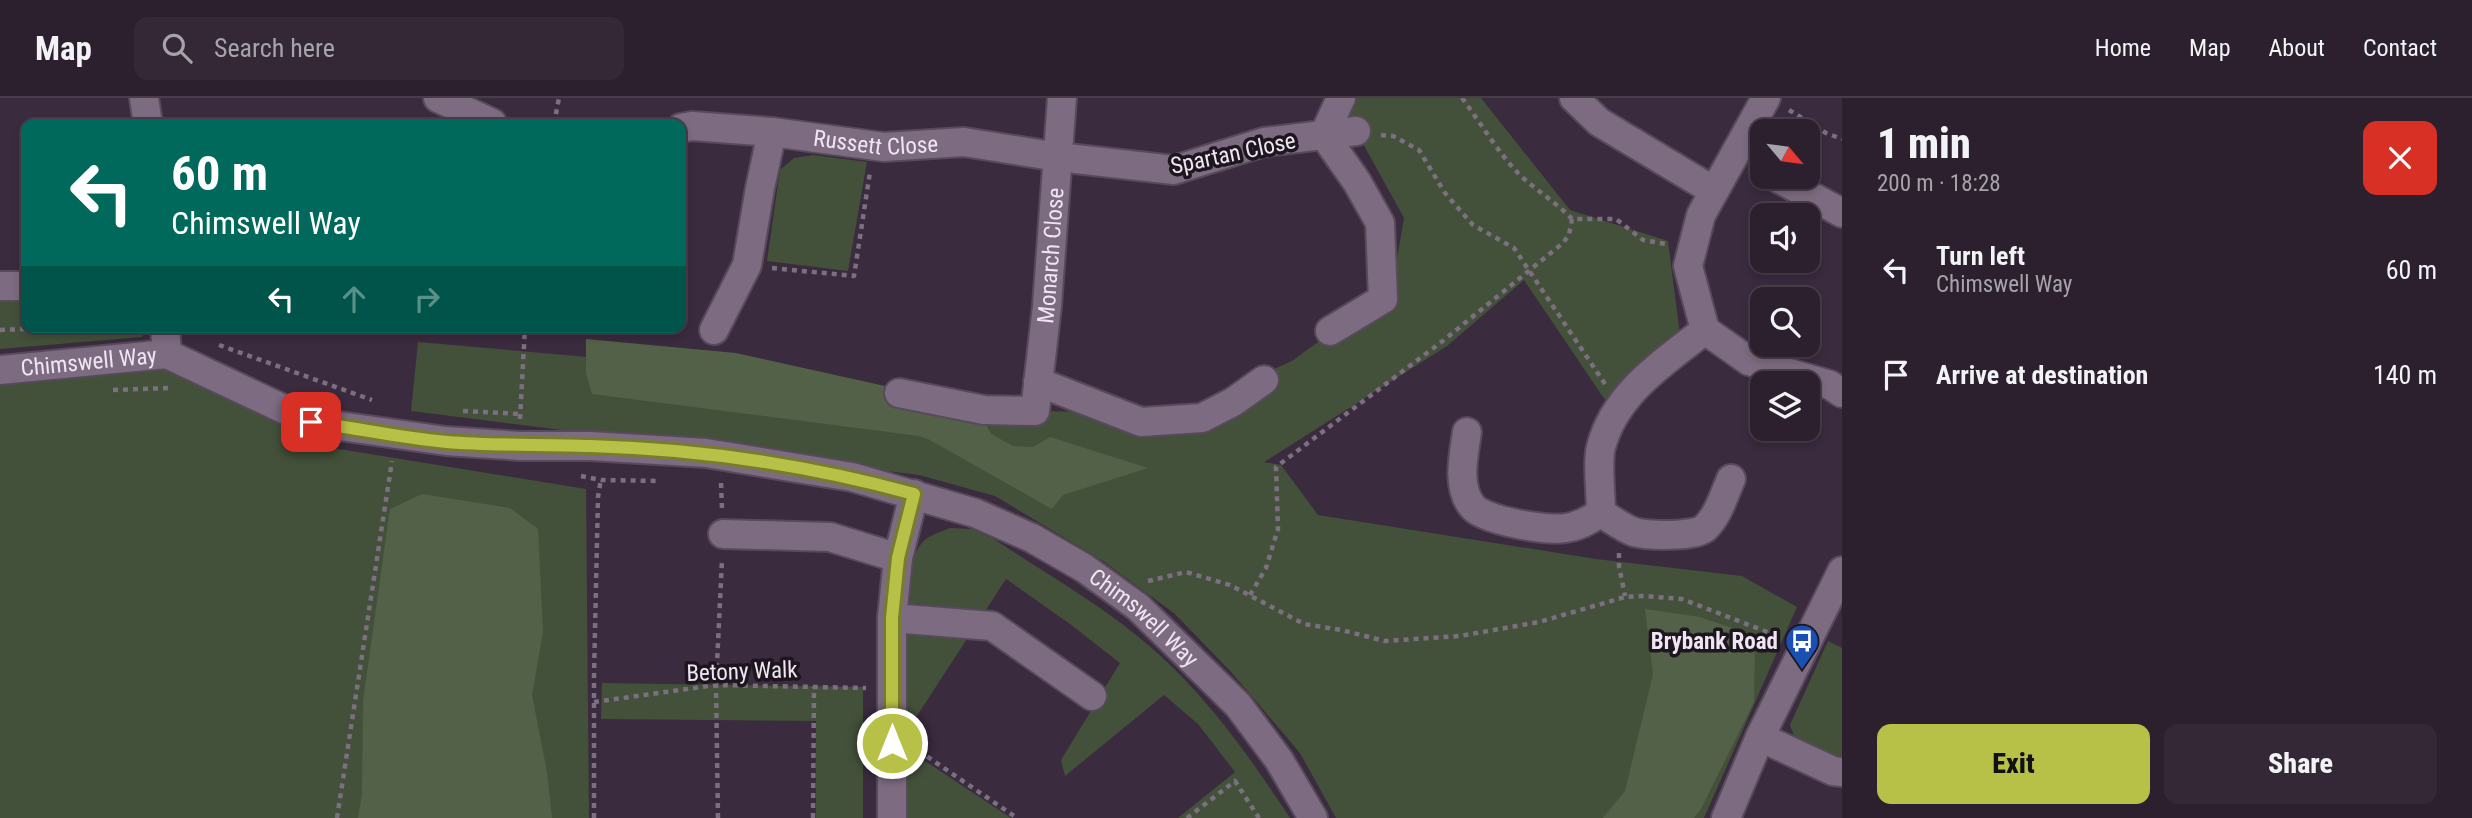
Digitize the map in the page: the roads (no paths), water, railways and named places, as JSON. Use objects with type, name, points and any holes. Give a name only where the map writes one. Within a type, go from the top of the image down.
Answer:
[{"type":"street","points":[[144,98],[147,119]]},
{"type":"street","points":[[440,98],[484,119]]},
{"type":"street","name":"Monarch Close","points":[[899,393],[984,410],[1035,411],[1047,306],[1062,98]]},
{"type":"street","name":"Spartan Close","points":[[1324,135],[1341,98]]},
{"type":"street","points":[[1765,102],[1701,215],[1688,266],[1705,330],[1749,361],[1830,385],[1842,393]]},
{"type":"street","points":[[1590,104],[1714,191]]},
{"type":"street","name":"Russett Close","points":[[686,127],[772,132],[875,146],[964,142],[1058,157]]},
{"type":"street","name":"Spartan Close","points":[[1058,157],[1174,170],[1264,142],[1356,131]]},
{"type":"street","points":[[714,330],[747,265],[772,132]]},
{"type":"street","name":"Spartan Close","points":[[1324,135],[1357,182],[1380,223],[1383,299],[1330,331]]},
{"type":"street","points":[[1735,154],[1750,162]]},
{"type":"street","points":[[1797,189],[1842,214]]},
{"type":"street","points":[[0,286],[21,286]]},
{"type":"street","points":[[1618,523],[1601,447],[1619,407],[1639,382],[1705,330]]},
{"type":"street","name":"Chimswell Way","points":[[0,370],[166,337],[311,422],[446,442],[706,453],[852,477],[975,513],[1032,538],[1084,568],[1138,607],[1238,705],[1279,760],[1313,818]]},
{"type":"street","points":[[1038,382],[1141,422],[1202,418],[1233,402],[1265,380]]},
{"type":"street","points":[[1467,432],[1462,485],[1472,507],[1489,516],[1510,522],[1564,528],[1583,524],[1618,523],[1671,534],[1703,530],[1715,515],[1731,480]]},
{"type":"street","points":[[892,818],[892,618],[898,558],[914,494]]},
{"type":"street","points":[[723,534],[831,537],[898,558]]},
{"type":"street","points":[[1726,818],[1760,737],[1842,571]]},
{"type":"street","points":[[892,618],[992,626],[1092,696]]},
{"type":"street","points":[[1760,737],[1833,771],[1842,772]]},
{"type":"place","name":"Brybank Road","points":[[1802,671]]}]
